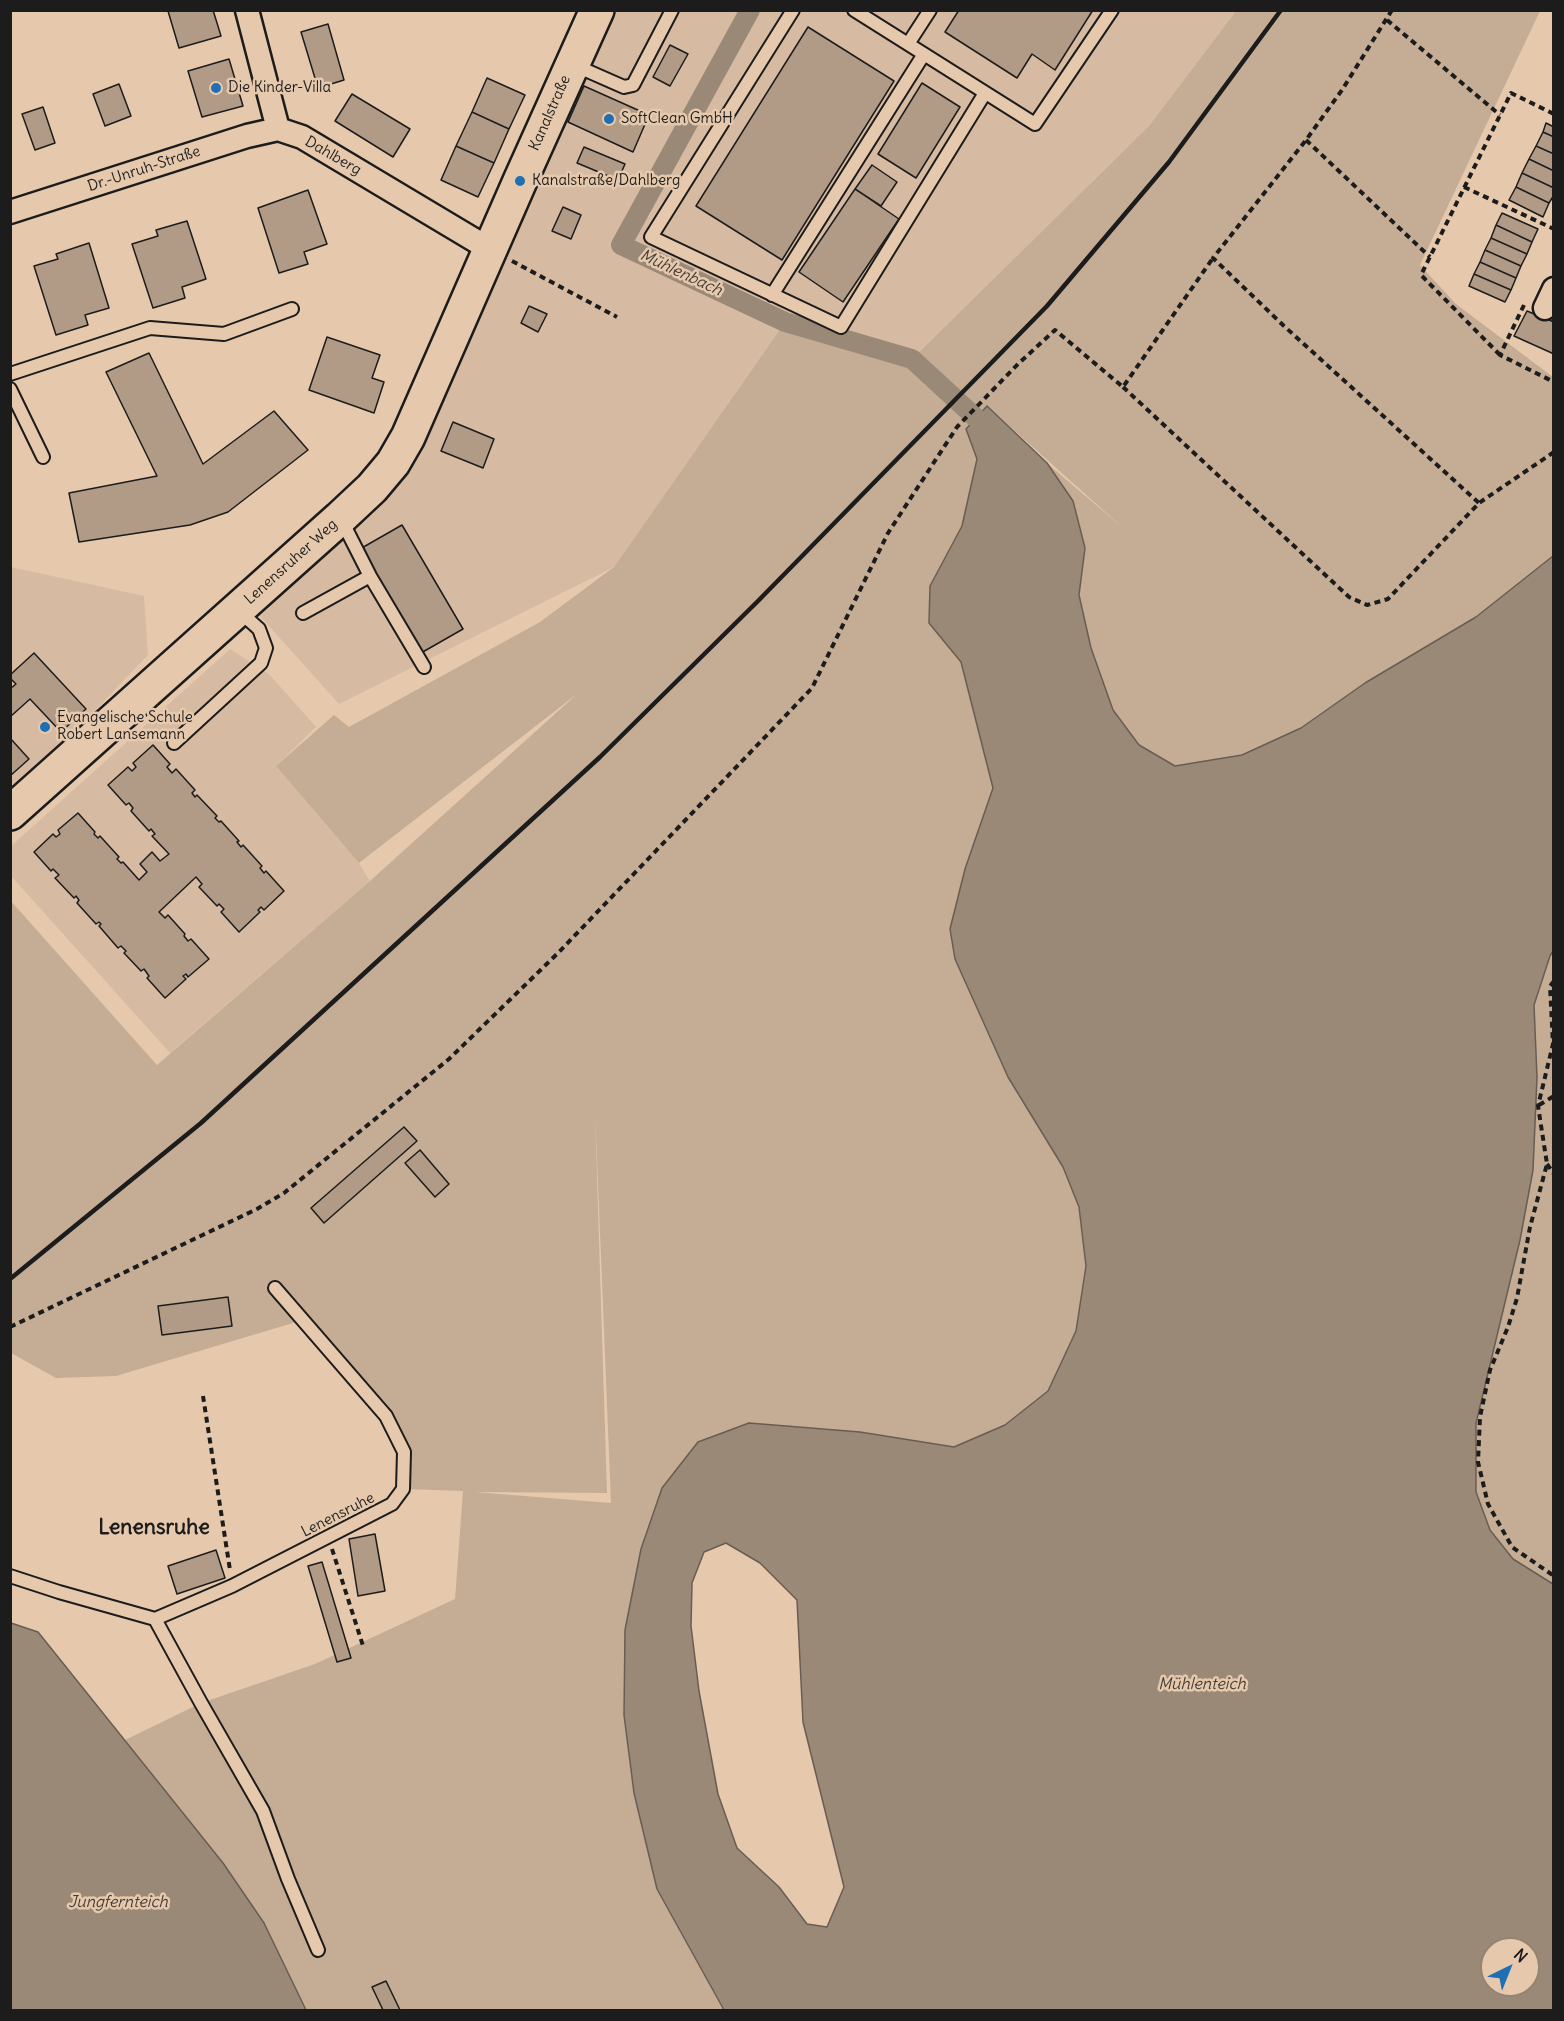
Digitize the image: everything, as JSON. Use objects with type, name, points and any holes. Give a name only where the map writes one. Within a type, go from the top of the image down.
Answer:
[{"type":"street","points":[[247,10],[278,129]]},
{"type":"street","name":"Kanalstraße","points":[[491,250],[597,10]]},
{"type":"street","name":"Dr.-Unruh-Straße","points":[[10,212],[247,136],[278,129]]},
{"type":"street","name":"Dahlberg","points":[[278,129],[302,137],[491,250]]},
{"type":"street","name":"Lenensruher Weg","points":[[10,813],[372,488],[393,463],[403,446],[491,250]]},
{"type":"lane","points":[[573,64],[624,87],[633,85],[672,10]]},
{"type":"lane","points":[[792,10],[651,237],[841,327],[985,93]]},
{"type":"lane","points":[[854,10],[1035,124],[1112,10]]},
{"type":"lane","points":[[908,44],[930,10]]},
{"type":"lane","points":[[772,295],[924,54]]},
{"type":"lane","points":[[10,374],[150,328],[224,334],[292,309]]},
{"type":"lane","points":[[10,389],[44,457]]},
{"type":"lane","points":[[340,518],[370,576],[423,667]]},
{"type":"lane","points":[[303,613],[370,576]]},
{"type":"lane","points":[[174,742],[261,663],[266,648],[259,629],[238,610]]},
{"type":"lane","name":"Lenensruhe","points":[[155,1619],[232,1586],[392,1504],[403,1489],[404,1452],[386,1416],[275,1288]]},
{"type":"lane","points":[[10,1576],[155,1619],[263,1811],[318,1950]]},
{"type":"path","points":[[1123,387],[1213,258],[1306,140],[1342,90],[1392,10]]},
{"type":"path","points":[[1387,20],[1500,115]]},
{"type":"path","points":[[1554,114],[1511,93],[1421,275],[1500,356],[1554,382]]},
{"type":"path","points":[[1306,140],[1430,257]]},
{"type":"path","points":[[1464,187],[1554,229]]},
{"type":"path","points":[[491,250],[617,317]]},
{"type":"path","points":[[1213,258],[1284,326],[1479,503]]},
{"type":"path","points":[[1500,356],[1527,299],[1549,298]]},
{"type":"path","points":[[10,1327],[258,1209],[284,1193],[449,1059],[558,953],[812,688],[888,533],[957,427],[1055,330],[1123,387],[1349,597],[1367,605],[1388,599],[1479,503],[1554,452]]},
{"type":"path","points":[[1554,981],[1550,986],[1553,1044],[1538,1106],[1547,1164],[1530,1227],[1517,1298],[1508,1328],[1490,1370],[1480,1417],[1478,1462],[1488,1504],[1512,1547],[1554,1576]]},
{"type":"path","points":[[1538,1106],[1554,1096]]},
{"type":"path","points":[[1547,1164],[1554,1174]]},
{"type":"path","points":[[203,1396],[232,1586]]},
{"type":"path","points":[[328,1537],[364,1649]]},
{"type":"shaded area","points":[[616,11],[1236,11],[1149,126],[912,359],[784,323],[614,567],[339,704],[260,616],[384,499],[418,453]]},
{"type":"shaded area","points":[[1236,11],[1540,11],[1420,265],[1456,304],[1553,377],[1553,556],[1476,617],[1365,683],[1301,728],[1242,755],[1175,766],[1139,745],[1113,710],[1091,648],[1079,595],[1085,548],[1073,501],[1047,463],[1123,528],[987,406],[966,429],[977,459],[962,526],[930,586],[929,622],[961,662],[993,788],[965,869],[950,929],[955,959],[1008,1077],[1063,1167],[1079,1207],[1086,1266],[1076,1331],[1048,1391],[1005,1425],[954,1447],[860,1432],[749,1423],[624,1715],[634,1793],[657,1889],[724,2010],[306,2010],[264,1923],[223,1863],[125,1740],[201,1703],[315,1664],[455,1599],[463,1491],[403,1489],[404,1452],[386,1416],[303,1320],[116,1376],[56,1378],[11,1353],[10,900],[157,1065],[370,881],[577,694],[359,863],[276,766],[334,715],[349,727],[540,622],[614,567],[785,322],[912,359],[1149,126]],"holes":[[[595,1111],[611,1503],[475,1492],[607,1493]]]},
{"type":"shaded area","name":"Evangelische Schule Robert Lansemann","points":[[11,567],[144,596],[148,655],[11,799]]},
{"type":"shaded area","name":"Evangelische Schule Robert Lansemann","points":[[230,649],[269,674],[316,727],[276,766],[359,863],[370,881],[170,1053],[11,876],[10,847]]},
{"type":"shaded area","points":[[1553,951],[1553,1584],[1513,1559],[1490,1530],[1476,1492],[1476,1423],[1520,1240],[1533,1170],[1537,1077],[1534,1005]]},
{"type":"water","name":"Mühlenteich","points":[[987,406],[1047,463],[1073,501],[1085,548],[1079,595],[1091,648],[1113,710],[1139,745],[1175,766],[1242,755],[1301,728],[1365,683],[1476,617],[1553,556],[1553,951],[1534,1005],[1537,1077],[1533,1170],[1520,1240],[1476,1423],[1476,1492],[1490,1530],[1513,1559],[1553,1584],[1553,2010],[724,2010],[657,1889],[634,1793],[624,1715],[625,1630],[641,1549],[662,1488],[698,1442],[749,1423],[860,1432],[954,1447],[1005,1425],[1048,1391],[1076,1331],[1086,1266],[1079,1207],[1063,1167],[1008,1077],[955,959],[950,929],[965,869],[993,788],[961,662],[929,623],[930,586],[962,526],[977,459],[966,429]],"holes":[[[726,1543],[760,1563],[797,1600],[803,1722],[844,1887],[827,1927],[807,1924],[779,1887],[737,1848],[718,1794],[699,1691],[691,1626],[692,1583],[704,1552]]]},
{"type":"water","name":"Jungfernteich","points":[[11,1623],[38,1632],[223,1863],[264,1923],[306,2010],[11,2010]]},
{"type":"building","points":[[213,10],[221,36],[179,48],[168,11]]},
{"type":"building","points":[[959,10],[1093,10],[1055,70],[1032,54],[1017,78],[945,32]]},
{"type":"building","points":[[328,24],[344,80],[318,88],[301,32]]},
{"type":"building","points":[[808,27],[894,81],[782,260],[696,206]]},
{"type":"building","points":[[670,45],[688,54],[670,86],[653,77]]},
{"type":"building","name":"Die Kinder-Villa","points":[[229,59],[243,106],[202,117],[188,71]]},
{"type":"building","points":[[487,78],[525,95],[509,129],[472,112]]},
{"type":"building","points":[[922,83],[960,107],[916,178],[878,154]]},
{"type":"building","points":[[119,84],[131,116],[105,126],[93,94]]},
{"type":"building","name":"SoftClean GmbH","points":[[584,86],[649,115],[633,152],[568,122]]},
{"type":"building","points":[[352,94],[410,129],[393,157],[335,121]]},
{"type":"building","points":[[43,107],[55,143],[35,150],[22,114]]},
{"type":"building","points":[[472,112],[509,129],[494,163],[456,146]]},
{"type":"building","points":[[1546,123],[1554,127],[1554,137],[1543,132]]},
{"type":"building","points":[[1543,132],[1554,137],[1554,154],[1536,146]]},
{"type":"building","points":[[456,146],[494,163],[478,197],[441,180]]},
{"type":"building","points":[[1536,146],[1554,154],[1554,171],[1529,159]]},
{"type":"building","points":[[584,147],[625,164],[618,180],[577,163]]},
{"type":"building","points":[[1529,159],[1554,171],[1554,188],[1522,173]]},
{"type":"building","points":[[872,165],[897,182],[881,206],[855,189]]},
{"type":"building","points":[[1522,173],[1554,188],[1554,195],[1549,203],[1516,187]]},
{"type":"building","points":[[1516,187],[1549,203],[1543,217],[1509,200]]},
{"type":"building","points":[[855,189],[899,219],[843,302],[799,272]]},
{"type":"building","points":[[308,190],[327,244],[304,252],[308,264],[279,273],[258,208]]},
{"type":"building","points":[[563,207],[581,215],[571,239],[552,231]]},
{"type":"building","points":[[1502,213],[1538,229],[1532,242],[1496,225]]},
{"type":"building","points":[[187,221],[206,279],[182,287],[185,298],[153,308],[132,244],[158,236],[156,230]]},
{"type":"building","points":[[1496,225],[1532,242],[1527,254],[1491,238]]},
{"type":"building","points":[[1491,238],[1527,254],[1521,266],[1485,250]]},
{"type":"building","points":[[89,243],[109,308],[85,315],[88,325],[56,335],[34,266],[58,259],[56,254]]},
{"type":"building","points":[[1485,250],[1521,266],[1516,278],[1480,262]]},
{"type":"building","points":[[1480,262],[1516,278],[1511,290],[1474,274]]},
{"type":"building","points":[[1474,274],[1511,290],[1505,302],[1469,286]]},
{"type":"building","points":[[529,306],[547,314],[538,332],[521,323]]},
{"type":"building","points":[[1527,311],[1554,322],[1554,354],[1514,336]]},
{"type":"building","points":[[327,337],[380,355],[372,378],[384,382],[374,413],[309,390]]},
{"type":"building","points":[[149,353],[203,464],[274,411],[308,450],[228,512],[190,525],[79,542],[69,493],[157,476],[106,372]]},
{"type":"building","points":[[453,422],[494,439],[483,468],[441,451]]},
{"type":"building","points":[[402,525],[463,629],[421,653],[360,549]]},
{"type":"building","points":[[34,653],[86,709],[61,732],[30,699],[10,717],[10,689],[16,684],[10,675]]},
{"type":"building","points":[[10,738],[29,759],[10,776]]},
{"type":"building","points":[[153,745],[170,764],[167,767],[172,773],[176,769],[195,790],[192,793],[195,797],[197,795],[217,816],[215,818],[221,821],[239,841],[237,842],[241,847],[243,845],[262,866],[260,868],[264,873],[266,871],[284,891],[264,910],[261,907],[258,910],[260,912],[239,932],[221,912],[224,909],[219,904],[217,906],[199,887],[202,884],[196,877],[159,912],[165,918],[168,915],[185,934],[188,941],[191,939],[209,959],[188,977],[186,974],[183,976],[186,979],[165,998],[147,978],[149,976],[144,969],[141,971],[124,953],[126,951],[121,946],[118,948],[99,926],[101,924],[99,922],[96,924],[77,903],[79,900],[76,896],[74,898],[55,878],[59,875],[53,869],[51,871],[34,852],[53,834],[56,837],[60,834],[58,830],[78,813],[95,832],[94,834],[98,838],[100,836],[119,857],[117,859],[123,862],[139,880],[147,872],[140,864],[152,852],[160,861],[169,854],[152,836],[155,834],[151,829],[149,831],[131,811],[133,808],[129,803],[126,805],[108,785],[128,767],[132,771],[136,767],[133,763]]},
{"type":"building","points":[[404,1127],[417,1141],[324,1223],[311,1208]]},
{"type":"building","points":[[420,1150],[449,1184],[435,1197],[405,1163]]},
{"type":"building","points":[[228,1297],[232,1326],[162,1335],[158,1306]]},
{"type":"building","points":[[375,1534],[385,1591],[358,1596],[349,1539]]},
{"type":"building","points":[[216,1550],[225,1578],[177,1594],[168,1566]]},
{"type":"building","points":[[322,1562],[351,1658],[337,1662],[308,1566]]},
{"type":"building","points":[[386,1981],[400,2010],[383,2010],[372,1987]]},
{"type":"waterway","name":"Mühlenbach","points":[[750,10],[621,245],[785,322],[912,359],[976,418]]},
{"type":"railway","points":[[10,1279],[201,1123],[600,757],[758,601],[1047,306],[1169,162],[1281,10]]},
{"type":"place","name":"Die Kinder-Villa","points":[[216,88]]},
{"type":"place","name":"SoftClean GmbH","points":[[609,119]]},
{"type":"place","name":"Kanalstraße/Dahlberg","points":[[520,181]]},
{"type":"place","name":"Evangelische Schule Robert Lansemann","points":[[45,727]]},
{"type":"district","name":"Lenensruhe","points":[[154,1528]]}]
